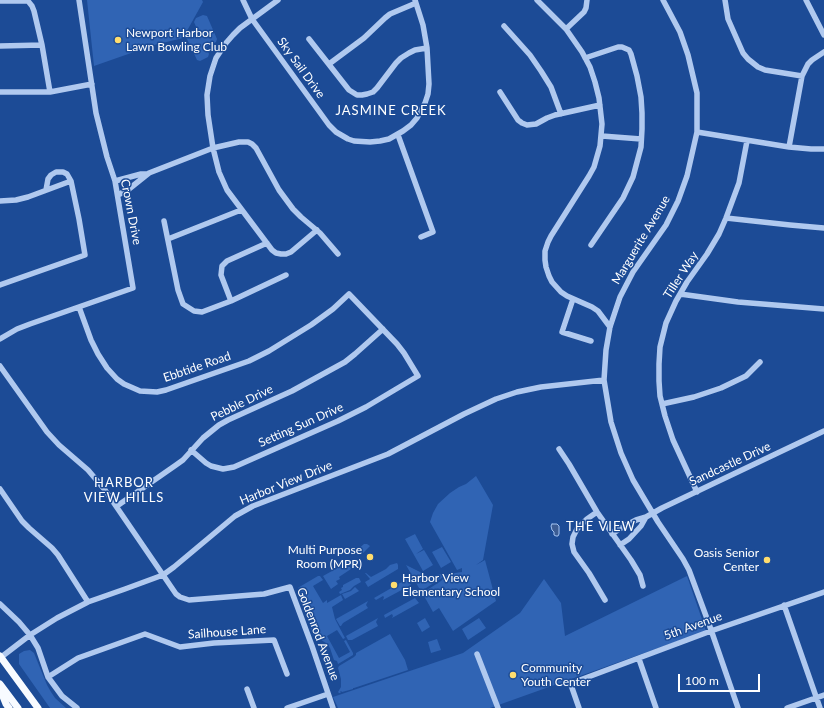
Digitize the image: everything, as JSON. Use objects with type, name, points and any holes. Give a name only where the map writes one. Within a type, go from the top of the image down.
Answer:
[{"type":"main road","points":[[0,657],[38,708]]},
{"type":"main road","points":[[0,684],[18,708]]},
{"type":"main road","points":[[0,689],[9,708]]},
{"type":"street","name":"Crown Drive","points":[[0,339],[17,329],[30,324],[133,288],[118,195],[96,113],[79,0]]},
{"type":"street","name":"Sky Sail Drive","points":[[243,0],[252,19],[329,125],[336,132],[348,138],[364,142],[380,141],[398,135],[411,125],[417,118],[425,103],[429,84],[427,48],[423,25],[416,1]]},
{"type":"street","points":[[278,0],[237,31],[226,43],[216,58],[207,91],[207,105],[213,148],[218,172],[222,182],[241,210],[272,250],[281,254],[291,252],[317,230]]},
{"type":"street","points":[[537,0],[566,29],[586,58],[595,82],[600,104],[602,124],[602,136],[594,166],[548,242],[545,251],[546,267],[552,282],[561,292],[598,311],[610,327]]},
{"type":"street","points":[[566,29],[584,12],[587,0]]},
{"type":"street","name":"Marguerite Avenue","points":[[663,0],[680,32],[688,55],[696,93],[697,132],[687,176],[678,201],[666,225],[633,272],[620,297],[610,327],[606,350],[604,380],[613,432],[620,453],[633,480],[658,522],[683,559],[711,631],[738,708]]},
{"type":"street","points":[[725,0],[728,19],[743,53],[748,59],[766,70],[802,76]]},
{"type":"street","points":[[806,0],[824,35]]},
{"type":"street","points":[[0,1],[28,1],[30,3],[34,11],[42,46],[50,92]]},
{"type":"street","points":[[330,64],[364,38],[390,14],[416,1]]},
{"type":"street","points":[[504,26],[530,55],[541,71],[551,87],[562,114]]},
{"type":"street","points":[[309,39],[349,90],[358,94],[373,92],[401,58],[415,50],[427,48]]},
{"type":"street","points":[[0,46],[42,46]]},
{"type":"street","points":[[586,58],[618,47],[629,50],[639,86],[642,113],[642,140],[635,170],[626,191],[591,245]]},
{"type":"street","points":[[789,147],[802,76],[808,64],[824,52]]},
{"type":"street","points":[[0,92],[50,92],[92,84]]},
{"type":"street","points":[[500,92],[518,120],[527,125],[536,124],[547,118],[600,104]]},
{"type":"street","points":[[697,132],[789,147],[824,149]]},
{"type":"street","points":[[398,135],[433,232],[421,237]]},
{"type":"street","points":[[602,136],[642,140]]},
{"type":"street","name":"Tiller Way","points":[[697,492],[673,440],[662,404],[658,364],[660,347],[666,323],[672,308],[719,234],[726,218],[739,183],[747,141]]},
{"type":"street","points":[[118,195],[129,189],[147,174],[213,148],[248,142],[256,148],[286,200],[301,217],[317,230],[338,254]]},
{"type":"street","points":[[0,285],[85,255],[71,182],[67,174],[63,172],[56,172],[51,175],[48,180],[46,190]]},
{"type":"street","points":[[115,181],[141,174],[147,174]]},
{"type":"street","points":[[127,179],[129,189]]},
{"type":"street","points":[[0,202],[16,200],[71,182]]},
{"type":"street","points":[[168,239],[241,210]]},
{"type":"street","points":[[726,218],[824,228]]},
{"type":"street","points":[[164,221],[178,290],[183,304],[190,310],[202,312],[231,301],[286,274]]},
{"type":"street","points":[[231,301],[221,275],[222,266],[227,261],[267,243]]},
{"type":"street","name":"Ebbtide Road","points":[[79,306],[94,347],[110,373],[117,379],[140,391],[157,392],[166,390],[263,355],[326,314],[349,294],[383,329]]},
{"type":"street","points":[[680,294],[738,302],[824,308]]},
{"type":"street","points":[[573,299],[562,332],[591,341]]},
{"type":"street","name":"Setting Sun Drive","points":[[191,450],[211,466],[223,469],[234,467],[359,410],[393,392],[418,376],[404,353],[383,329]]},
{"type":"street","name":"Pebble Drive","points":[[117,506],[176,465],[203,438],[219,425],[292,391],[345,362],[383,329]]},
{"type":"street","points":[[662,404],[694,397],[720,388],[746,376],[760,362]]},
{"type":"street","name":"Goldenrod Avenue","points":[[0,366],[47,432],[91,474],[105,490],[176,594],[189,600],[264,594],[290,587],[333,708]]},
{"type":"street","name":"Harbor View Drive","points":[[0,657],[57,618],[88,602],[163,575],[235,516],[253,506],[388,454],[496,399],[517,392],[541,387],[604,380]]},
{"type":"street","name":"Sandcastle Drive","points":[[612,534],[636,520],[646,517],[824,431]]},
{"type":"street","points":[[559,449],[596,512],[631,560],[640,575],[643,586]]},
{"type":"street","points":[[0,489],[22,521],[58,555],[88,602]]},
{"type":"street","points":[[596,512],[577,529],[573,537],[572,544],[574,552],[589,572],[605,600]]},
{"type":"street","name":"Sandcastle Drive","points":[[620,545],[629,538],[646,517]]},
{"type":"street","name":"5th Avenue","points":[[579,708],[571,685],[572,683],[711,631],[824,592]]},
{"type":"street","points":[[0,604],[19,622],[30,636],[38,648],[48,677],[62,696],[77,708]]},
{"type":"street","points":[[784,606],[820,708]]},
{"type":"street","name":"Sailhouse Lane","points":[[48,677],[78,658],[145,634],[180,647],[214,643],[274,640],[287,674]]},
{"type":"street","points":[[477,654],[498,708]]},
{"type":"street","points":[[639,658],[656,708]]},
{"type":"street","points":[[247,689],[254,708]]},
{"type":"street","points":[[287,708],[328,694]]},
{"type":"street","points":[[787,708],[824,695]]},
{"type":"shaded area","points":[[87,0],[202,0],[203,2],[183,38],[154,45],[94,66]]},
{"type":"shaded area","points":[[203,15],[207,16],[217,39],[216,42],[206,47],[209,54],[208,57],[200,61],[197,60],[186,37],[187,34],[197,29],[194,22],[196,18]]},
{"type":"shaded area","points":[[476,476],[493,505],[483,560],[476,565],[485,560],[496,601],[453,631],[439,608],[433,612],[423,594],[429,595],[429,593],[425,592],[427,590],[441,581],[448,574],[462,572],[462,568],[457,570],[430,522],[438,504],[450,493],[466,484]]},
{"type":"shaded area","points":[[552,524],[557,524],[559,526],[558,536],[554,535],[551,526]]},
{"type":"shaded area","points":[[415,534],[423,549],[416,554],[424,550],[433,565],[423,571],[405,539]]},
{"type":"shaded area","points":[[364,544],[370,546],[363,553],[361,551],[358,553],[356,551]]},
{"type":"shaded area","points":[[442,547],[451,562],[441,568],[432,552]]},
{"type":"shaded area","points":[[397,563],[398,569],[368,587],[365,582],[370,579],[365,573],[371,577],[386,569],[390,565]]},
{"type":"shaded area","points":[[406,565],[428,576],[443,574],[443,577],[423,590],[419,588]]},
{"type":"shaded area","points":[[341,566],[350,567],[351,569],[339,577],[340,579],[336,581],[338,584],[331,589],[323,576]]},
{"type":"shaded area","points":[[320,576],[323,580],[313,586],[323,603],[327,600],[327,603],[341,595],[343,600],[332,607],[335,619],[345,638],[343,639],[337,630],[327,636],[339,658],[350,652],[344,641],[346,640],[353,655],[338,664],[337,661],[334,660],[330,648],[326,643],[313,635],[298,591],[298,588]]},
{"type":"shaded area","points":[[687,576],[706,631],[490,708],[338,708],[333,697],[463,653],[520,613],[544,579],[561,603],[565,636]]},
{"type":"shaded area","points":[[356,578],[359,578],[361,582],[350,590],[340,594],[339,592],[342,590],[341,588],[343,585]]},
{"type":"shaded area","points":[[407,579],[411,585],[383,600],[383,596],[376,600],[374,598]]},
{"type":"shaded area","points":[[355,587],[359,591],[345,599],[342,594],[351,591]]},
{"type":"shaded area","points":[[415,598],[419,603],[392,618],[392,614],[385,618],[384,615]]},
{"type":"shaded area","points":[[368,601],[366,605],[368,608],[340,626],[336,619]]},
{"type":"shaded area","points":[[378,618],[376,622],[378,626],[352,640],[348,640],[346,636]]},
{"type":"shaded area","points":[[425,618],[430,627],[422,632],[417,623]]},
{"type":"shaded area","points":[[479,618],[486,628],[468,640],[462,629]]},
{"type":"shaded area","points":[[390,634],[405,660],[408,670],[353,689],[341,691],[341,693],[339,693],[341,679],[338,668],[339,666],[354,657],[356,653]]},
{"type":"shaded area","points":[[437,639],[441,650],[431,653],[428,642]]},
{"type":"shaded area","points":[[30,650],[34,653],[51,692],[66,708],[50,708],[19,664],[19,654]]},
{"type":"place","name":"Newport Harbor Lawn Bowling Club","points":[[118,40]]},
{"type":"place","name":"Multi Purpose Room (MPR)","points":[[370,557]]},
{"type":"place","name":"Oasis Senior Center","points":[[767,560]]},
{"type":"place","name":"Harbor View Elementary School","points":[[394,585]]},
{"type":"place","name":"Community Youth Center","points":[[513,675]]},
{"type":"district","name":"JASMINE CREEK","points":[[391,111]]},
{"type":"district","name":"HARBOR VIEW HILLS","points":[[124,490]]},
{"type":"district","name":"THE VIEW","points":[[601,527]]}]
